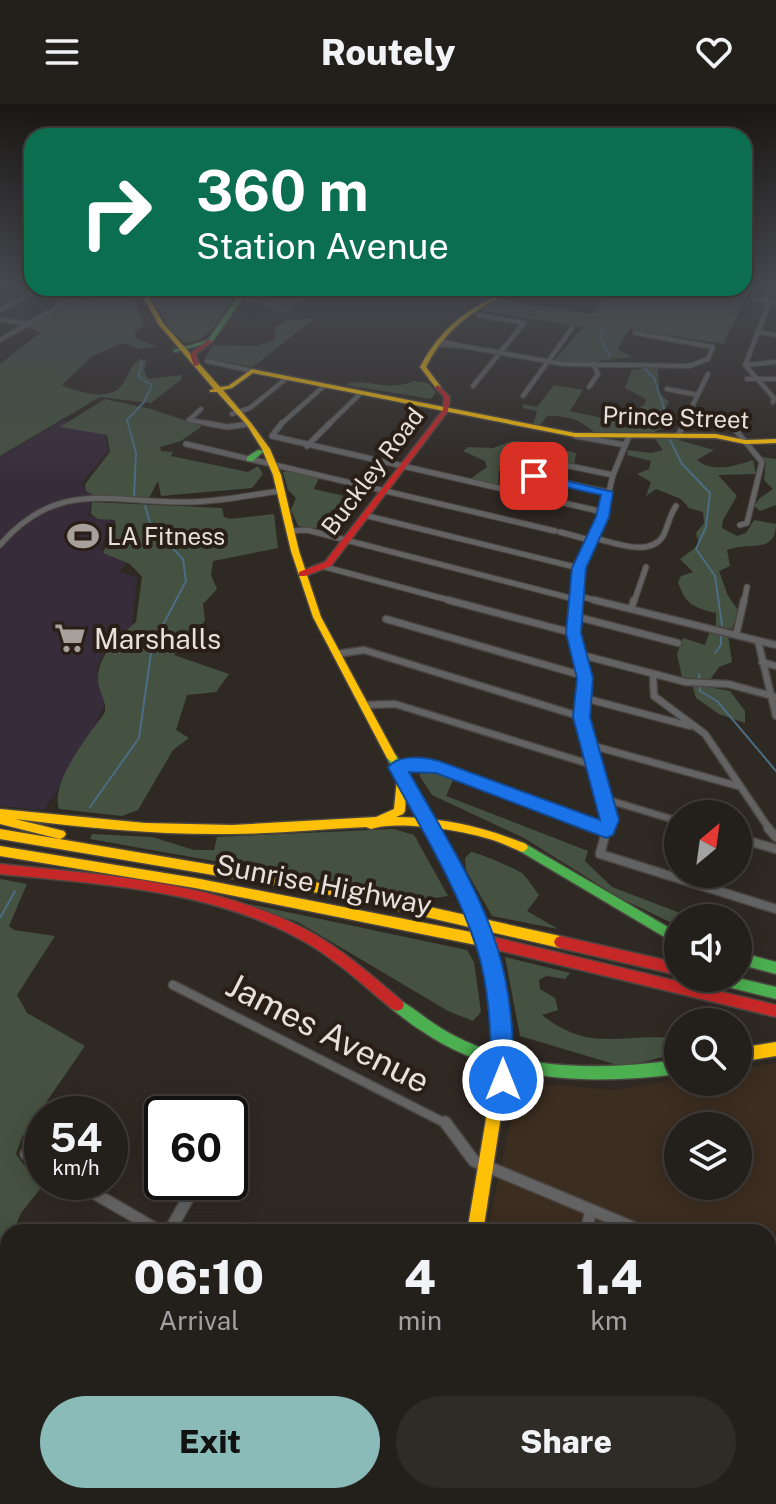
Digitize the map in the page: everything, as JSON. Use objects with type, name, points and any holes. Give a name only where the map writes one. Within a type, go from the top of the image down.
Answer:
[{"type":"main road","points":[[181,352],[240,419],[265,462],[279,494],[302,574],[336,654],[476,917],[496,981],[504,1064],[477,1224]]},
{"type":"main road","points":[[183,352],[201,363]]},
{"type":"main road","points":[[195,352],[193,354],[216,391]]},
{"type":"main road","name":"Buckley Road","points":[[302,574],[325,567],[348,541],[446,410],[447,397],[432,383],[423,367],[432,352]]},
{"type":"main road","points":[[216,391],[252,371]]},
{"type":"main road","name":"Prince Street","points":[[252,371],[575,435],[627,441],[678,436],[716,436],[745,442],[776,441]]},
{"type":"main road","points":[[240,419],[265,462],[290,468]]},
{"type":"main road","points":[[371,825],[399,811],[400,771]]},
{"type":"main road","points":[[0,810],[39,818],[203,830],[428,823],[474,829],[522,846],[664,933]]},
{"type":"main road","points":[[0,820],[142,855]]},
{"type":"main road","name":"Sunrise Highway","points":[[0,834],[142,855],[405,905],[664,966]]},
{"type":"main road","name":"Sunrise Highway","points":[[0,853],[35,856],[381,919],[776,1011]]},
{"type":"main road","points":[[0,869],[206,901],[266,918],[328,948],[434,1032],[504,1064],[584,1078],[627,1076],[664,1069]]},
{"type":"main road","points":[[752,962],[776,968]]},
{"type":"main road","points":[[752,985],[776,990]]},
{"type":"main road","points":[[752,985],[776,990]]},
{"type":"main road","points":[[752,1053],[776,1049]]},
{"type":"street","points":[[497,352],[548,362],[651,364],[702,363],[709,352]]},
{"type":"street","points":[[523,396],[555,352]]},
{"type":"street","points":[[745,364],[750,352]]},
{"type":"street","points":[[473,386],[501,353]]},
{"type":"street","points":[[745,364],[776,362]]},
{"type":"street","points":[[201,363],[252,371]]},
{"type":"street","points":[[589,387],[598,374],[593,363]]},
{"type":"street","points":[[745,364],[774,398],[773,402]]},
{"type":"street","points":[[678,436],[708,374]]},
{"type":"street","points":[[201,409],[189,420],[223,427],[240,419],[287,378]]},
{"type":"street","points":[[747,379],[776,379]]},
{"type":"street","points":[[324,386],[272,432],[272,436],[603,512]]},
{"type":"street","points":[[667,389],[698,395]]},
{"type":"street","points":[[307,446],[361,393]]},
{"type":"street","points":[[733,427],[762,462],[758,492],[747,523],[740,525]]},
{"type":"street","points":[[627,441],[607,492],[594,539],[579,568],[575,597],[573,633],[584,676],[582,717],[609,820],[600,854],[776,909]]},
{"type":"street","points":[[186,444],[265,462]]},
{"type":"street","points":[[511,454],[613,475]]},
{"type":"street","points":[[290,468],[558,532],[637,547],[655,545],[663,538],[676,506]]},
{"type":"street","points":[[534,476],[607,492]]},
{"type":"street","points":[[0,545],[26,514],[64,500],[192,502],[279,494]]},
{"type":"street","points":[[368,516],[579,568]]},
{"type":"street","points":[[289,531],[307,530],[776,645]]},
{"type":"street","points":[[325,567],[573,633]]},
{"type":"street","points":[[631,609],[646,567]]},
{"type":"street","points":[[736,635],[747,587]]},
{"type":"street","points":[[574,616],[678,643]]},
{"type":"street","points":[[386,619],[584,676]]},
{"type":"street","points":[[758,641],[776,716]]},
{"type":"street","points":[[336,654],[364,650],[582,717]]},
{"type":"street","points":[[578,654],[653,674],[728,684],[772,696]]},
{"type":"street","points":[[762,662],[776,666]]},
{"type":"street","points":[[650,715],[654,696],[653,674]]},
{"type":"street","points":[[654,696],[705,734],[776,837]]},
{"type":"street","points":[[584,698],[696,727]]},
{"type":"street","points":[[364,705],[391,703],[596,766]]},
{"type":"street","points":[[590,745],[738,786]]},
{"type":"street","points":[[400,771],[423,764],[439,768],[606,830]]},
{"type":"street","points":[[605,799],[664,817]]},
{"type":"street","points":[[752,842],[776,849]]},
{"type":"street","name":"James Avenue","points":[[173,985],[445,1122],[466,1153],[488,1165],[625,1224]]},
{"type":"street","points":[[106,1200],[147,1224]]},
{"type":"street","points":[[173,1224],[187,1200]]},
{"type":"street","points":[[588,1224],[591,1210]]},
{"type":"shaded area","points":[[63,420],[104,432],[108,451],[81,484],[94,493],[88,516],[114,521],[99,550],[130,558],[119,572],[137,577],[132,626],[109,644],[96,669],[107,698],[88,742],[44,810],[0,806],[0,457]]},
{"type":"shaded area","points":[[776,1063],[776,1224],[489,1224],[519,1082],[613,1090],[664,1081],[664,1096],[752,1096],[752,1067]]},
{"type":"green space","points":[[15,352],[101,352],[91,357],[62,385],[84,393],[102,394],[117,390],[140,359],[147,361],[144,370],[148,379],[182,375],[182,379],[151,403],[100,397],[0,456],[0,364]]},
{"type":"green space","points":[[208,352],[272,352],[253,367],[205,358]]},
{"type":"green space","points":[[561,352],[624,352],[633,357],[573,364],[554,361]]},
{"type":"green space","points":[[658,369],[659,392],[669,402],[662,413],[665,426],[654,432],[595,433],[579,421],[554,416],[547,416],[539,427],[533,425],[537,411],[523,408],[522,404],[537,407],[554,385],[583,390],[570,411],[607,419],[621,413],[631,414],[645,404],[646,399],[625,388],[632,370]]},
{"type":"green space","points":[[414,381],[428,383],[436,392],[431,399],[345,385],[359,382],[394,385]]},
{"type":"green space","points":[[105,399],[151,409],[202,426],[181,441],[160,447],[161,451],[173,452],[171,456],[248,472],[258,466],[263,474],[252,488],[161,496],[158,481],[149,498],[93,495],[86,491],[85,484],[110,452],[107,435],[60,427]]},
{"type":"green space","points":[[655,439],[675,439],[714,450],[697,460],[710,466],[732,466],[753,460],[756,474],[718,475],[737,496],[723,520],[722,528],[737,536],[746,533],[754,520],[776,524],[775,534],[766,543],[727,550],[730,566],[719,571],[728,596],[738,610],[732,629],[716,626],[716,613],[691,604],[681,590],[678,582],[681,576],[693,572],[680,559],[699,545],[696,533],[704,523],[703,512],[689,508],[681,499],[656,489],[646,496],[651,482],[637,474],[649,469],[651,461],[627,455],[628,450],[651,453],[663,450]]},
{"type":"green space","points":[[512,441],[532,442],[576,453],[574,465],[511,453],[499,471],[498,486],[470,479],[487,467],[485,461],[463,451],[468,447],[493,448]]},
{"type":"green space","points":[[762,457],[776,459],[776,505],[760,511],[754,506],[773,489],[764,480],[766,461]]},
{"type":"green space","points":[[283,472],[319,478],[314,489],[357,499],[345,511],[333,509],[314,530],[298,526],[291,510],[296,498],[288,490]]},
{"type":"green space","points":[[92,502],[222,508],[224,517],[230,519],[274,514],[278,548],[213,561],[211,575],[217,589],[203,604],[205,621],[174,655],[229,674],[216,692],[187,695],[176,730],[189,738],[173,750],[138,810],[122,816],[59,809],[60,785],[66,772],[105,712],[99,687],[100,667],[114,642],[136,622],[142,577],[130,564],[103,553],[116,527],[115,520],[98,519],[91,514]]},
{"type":"green space","points":[[710,631],[728,635],[732,662],[719,667],[710,680],[682,677],[677,654],[683,638],[705,645]]},
{"type":"green space","points":[[692,684],[730,691],[745,711],[745,723],[719,714],[696,698]]},
{"type":"green space","points":[[427,769],[453,780],[446,796],[588,851],[585,861],[612,887],[664,907],[664,919],[620,898],[524,838],[432,795],[419,775]]},
{"type":"green space","points":[[394,829],[414,835],[448,896],[427,899],[90,839],[92,834],[152,837],[194,850],[214,850],[217,837]]},
{"type":"green space","points":[[471,852],[523,874],[539,895],[527,911],[558,929],[492,916],[466,870],[465,858]]},
{"type":"green space","points":[[0,879],[27,884],[9,926],[14,930],[55,936],[17,995],[27,1013],[85,1046],[50,1096],[24,1096],[24,1134],[16,1154],[24,1165],[24,1200],[31,1200],[16,1224],[0,1224]]},
{"type":"green space","points":[[221,898],[467,950],[474,962],[481,1012],[473,1021],[448,1011],[298,922]]},
{"type":"green space","points":[[505,957],[570,973],[565,979],[546,976],[539,980],[540,989],[555,998],[558,1010],[542,1015],[559,1027],[590,1038],[664,1037],[664,1057],[624,1067],[520,1036]]},
{"type":"waterway","points":[[608,352],[610,356]]},
{"type":"waterway","points":[[134,496],[136,453],[127,420],[144,402],[152,385],[138,377],[142,362]]},
{"type":"waterway","points":[[643,367],[654,378],[667,417]]},
{"type":"waterway","points":[[670,440],[682,464],[710,493],[706,527],[696,549],[715,576],[722,625]]},
{"type":"waterway","points":[[90,807],[139,738],[152,646],[186,581],[183,559],[151,526],[145,506]]},
{"type":"waterway","points":[[715,653],[721,645],[721,636]]},
{"type":"waterway","points":[[699,674],[700,691],[717,701],[776,771]]},
{"type":"waterway","points":[[0,918],[15,891]]},
{"type":"traffic: fast","points":[[250,459],[260,451]]},
{"type":"traffic: fast","points":[[392,758],[468,900]]},
{"type":"traffic: fast","points":[[522,847],[664,931]]},
{"type":"traffic: fast","points":[[752,962],[776,968]]},
{"type":"traffic: fast","points":[[752,987],[776,993]]},
{"type":"traffic: fast","points":[[397,1005],[428,1028],[461,1046],[530,1068],[603,1074],[664,1069]]},
{"type":"traffic: slow","points":[[186,352],[249,424],[266,449],[277,475],[295,551],[317,617],[392,758]]},
{"type":"traffic: slow","points":[[431,352],[423,367],[438,387]]},
{"type":"traffic: slow","points":[[212,391],[230,387],[252,371],[575,435],[716,436],[745,442],[776,441]]},
{"type":"traffic: slow","points":[[371,825],[399,811],[402,779]]},
{"type":"traffic: slow","points":[[0,813],[203,830],[416,822],[488,834],[522,847]]},
{"type":"traffic: slow","points":[[0,820],[60,834]]},
{"type":"traffic: slow","points":[[0,834],[331,890],[560,942]]},
{"type":"traffic: slow","points":[[0,851],[195,883],[481,940]]},
{"type":"traffic: slow","points":[[468,900],[496,981]]},
{"type":"traffic: slow","points":[[476,1224],[500,1077],[496,981]]},
{"type":"traffic: slow","points":[[752,1053],[776,1049]]},
{"type":"traffic: jam","points":[[195,352],[196,365]]},
{"type":"traffic: jam","points":[[302,574],[328,564],[446,410],[447,397],[438,387]]},
{"type":"traffic: jam","points":[[0,869],[153,887],[192,894],[265,916],[325,948],[397,1005]]},
{"type":"traffic: jam","points":[[481,940],[776,1011]]},
{"type":"traffic: jam","points":[[560,942],[664,966]]},
{"type":"place","name":"LA Fitness","points":[[83,536]]},
{"type":"place","name":"Marshalls","points":[[70,638]]},
{"type":"route","points":[[503,1080],[502,1016],[487,947],[468,900],[397,767],[423,764],[439,768],[606,830],[609,820],[582,717],[585,678],[573,633],[579,568],[603,517],[607,492],[534,476]]}]
